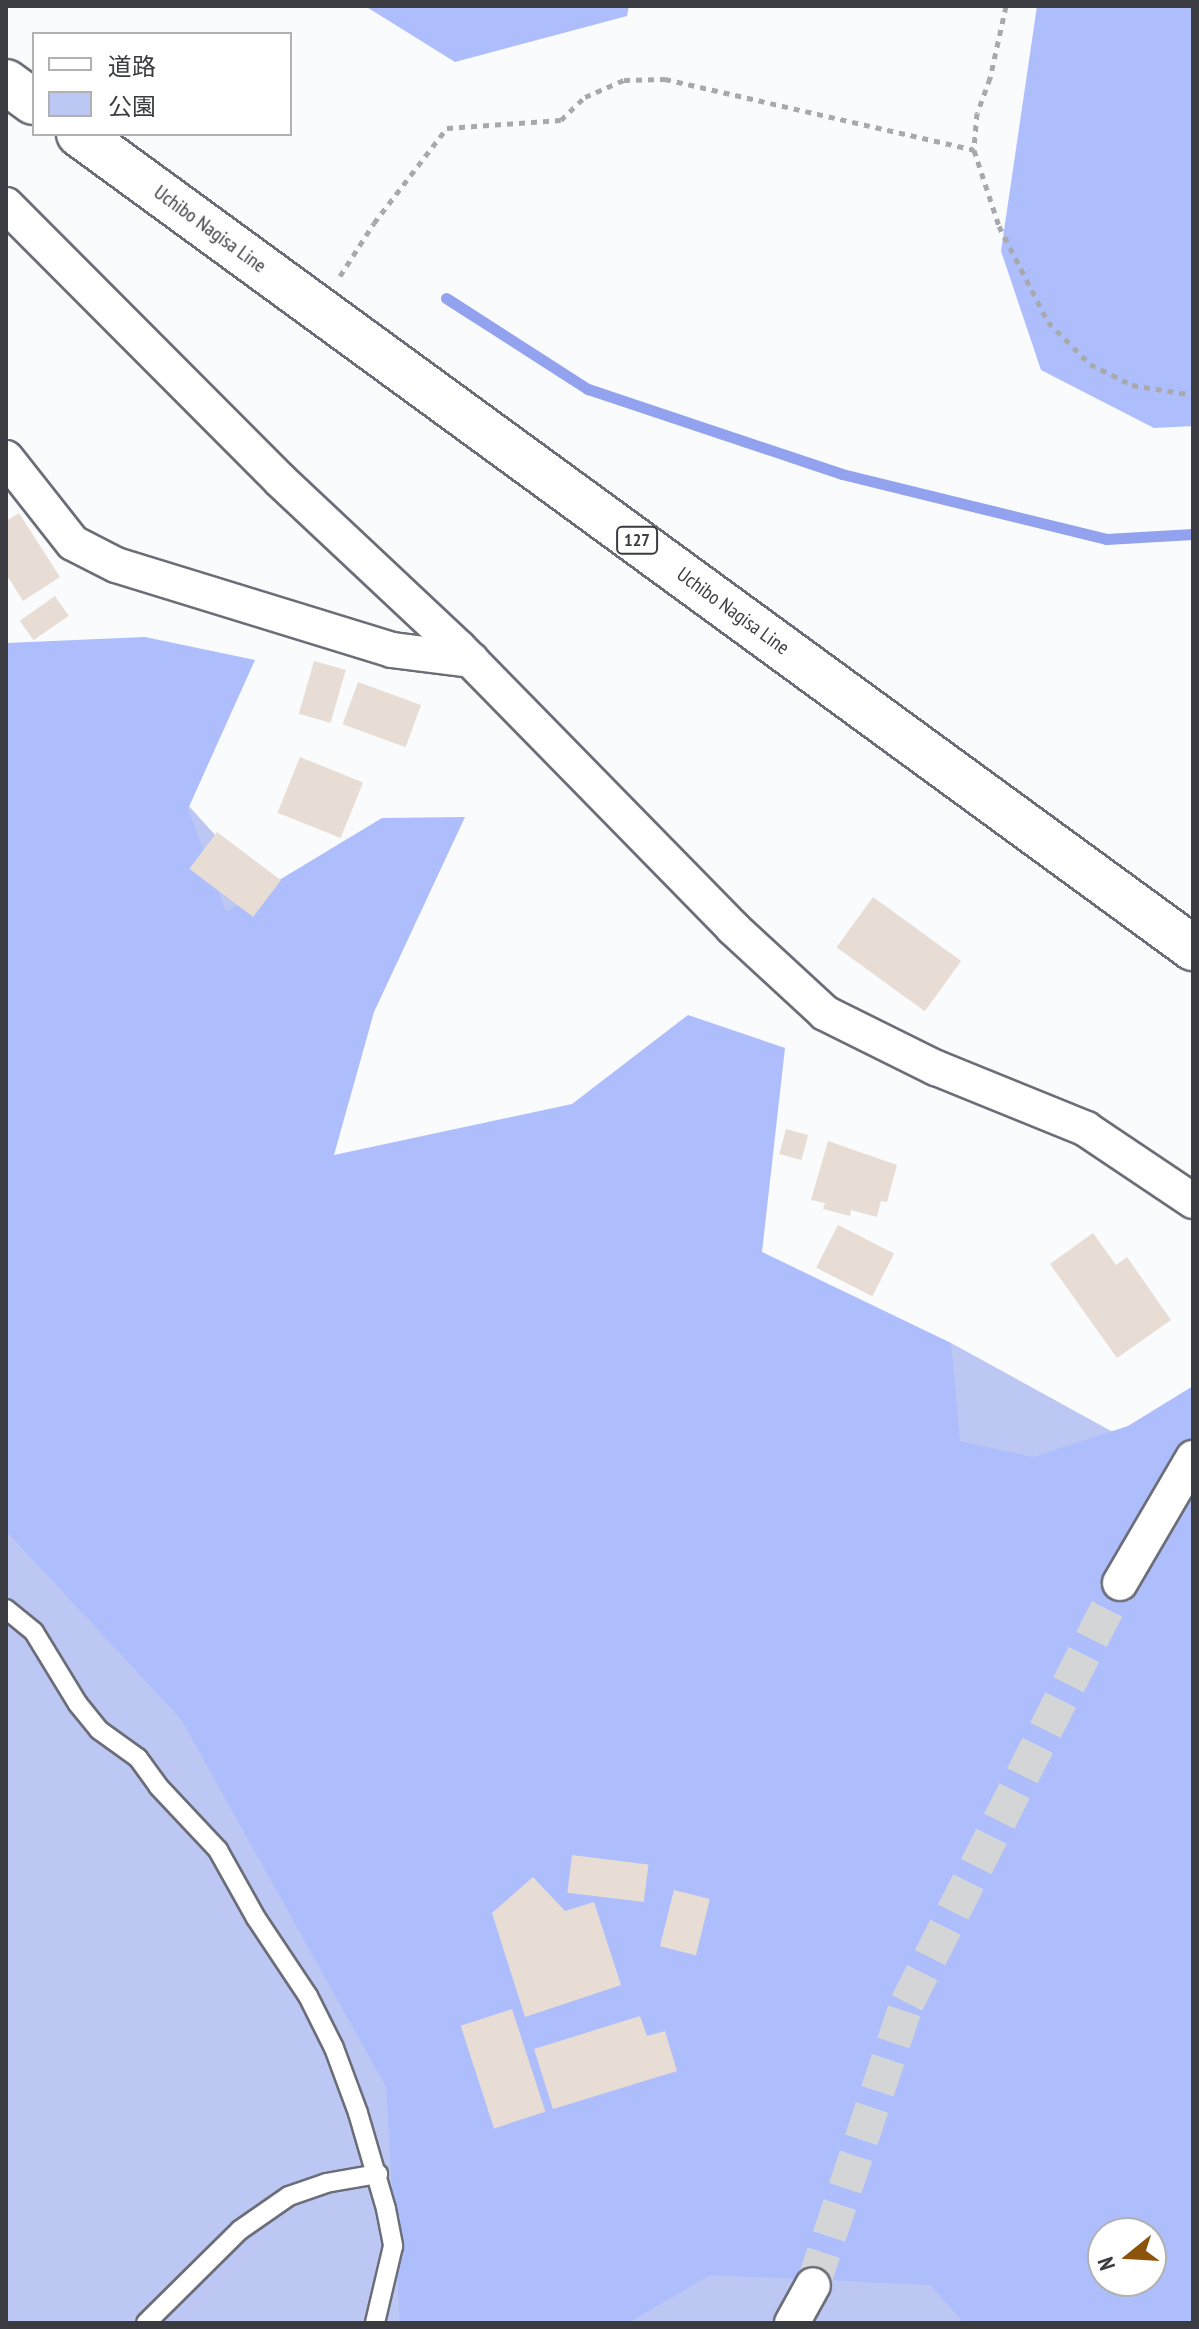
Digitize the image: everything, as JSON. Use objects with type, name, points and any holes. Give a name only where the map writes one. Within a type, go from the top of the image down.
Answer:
[{"type":"highway","points":[[6,82],[32,101]]},
{"type":"highway","name":"Uchibo Nagisa Line","points":[[82,136],[1193,948]]},
{"type":"street","points":[[6,205],[280,480],[471,660],[733,928],[825,1013],[936,1068],[1086,1129],[1193,1201]]},
{"type":"street","points":[[6,458],[73,543],[116,565],[392,650],[471,660]]},
{"type":"street","points":[[1120,1583],[1193,1458]]},
{"type":"street","points":[[792,2323],[813,2285]]},
{"type":"lane","points":[[6,1609],[34,1632],[78,1704],[99,1730],[138,1758],[158,1786],[218,1850],[256,1918],[308,1996],[334,2048],[378,2174],[393,2246],[375,2323]]},
{"type":"lane","points":[[146,2323],[240,2230],[289,2196],[326,2183],[378,2174]]},
{"type":"path","points":[[1006,6],[990,78],[977,113],[974,150],[999,226],[1048,322],[1090,364],[1132,385],[1193,395]]},
{"type":"path","points":[[319,307],[374,223],[447,128],[561,120],[585,97],[624,80],[665,79],[974,150]]},
{"type":"green space","points":[[6,714],[157,771],[344,977],[227,1222],[836,1488],[951,1343],[1193,1476],[1105,2217],[1087,2217],[1087,2297],[1120,2297],[1148,2323],[6,2323]]},
{"type":"shaded area","points":[[365,6],[629,6],[627,16],[455,62]]},
{"type":"shaded area","points":[[1037,6],[1193,6],[1193,426],[1154,428],[1041,370],[1001,251]]},
{"type":"shaded area","points":[[145,637],[255,660],[188,809],[226,912],[382,818],[465,817],[374,1012],[334,1155],[572,1104],[688,1015],[785,1048],[762,1252],[951,1343],[960,1441],[1033,1457],[1128,1426],[1193,1386],[1193,2323],[964,2323],[930,2285],[710,2275],[628,2323],[400,2323],[386,2087],[181,1719],[6,1531],[6,643]]},
{"type":"building","points":[[19,513],[60,577],[23,601],[6,574],[6,521]]},
{"type":"building","points":[[55,596],[69,616],[34,640],[20,621]]},
{"type":"building","points":[[314,661],[346,670],[331,723],[299,714]]},
{"type":"building","points":[[358,682],[421,705],[406,747],[343,724]]},
{"type":"building","points":[[300,757],[363,782],[341,838],[278,813]]},
{"type":"building","points":[[217,832],[281,880],[253,917],[189,869]]},
{"type":"building","points":[[873,897],[961,961],[925,1011],[837,947]]},
{"type":"building","points":[[786,1129],[808,1135],[801,1160],[779,1154]]},
{"type":"building","points":[[828,1141],[897,1165],[887,1202],[881,1201],[877,1217],[851,1210],[850,1216],[823,1209],[825,1203],[811,1200]]},
{"type":"building","points":[[838,1225],[894,1254],[872,1296],[816,1268]]},
{"type":"building","points":[[1093,1233],[1116,1265],[1127,1257],[1171,1320],[1117,1358],[1050,1264]]},
{"type":"building","points":[[572,1855],[648,1864],[644,1902],[567,1893]]},
{"type":"building","points":[[533,1877],[565,1911],[594,1902],[621,1985],[525,2017],[492,1913]]},
{"type":"building","points":[[674,1890],[710,1899],[696,1955],[660,1946]]},
{"type":"building","points":[[512,2009],[545,2112],[494,2128],[461,2026]]},
{"type":"building","points":[[640,2016],[647,2036],[665,2031],[677,2071],[553,2109],[534,2049]]},
{"type":"waterway","points":[[446,298],[588,389],[842,474],[1106,539],[1193,534]]},
{"type":"tunnel","points":[[813,2285],[907,2003],[1120,1583]]}]
